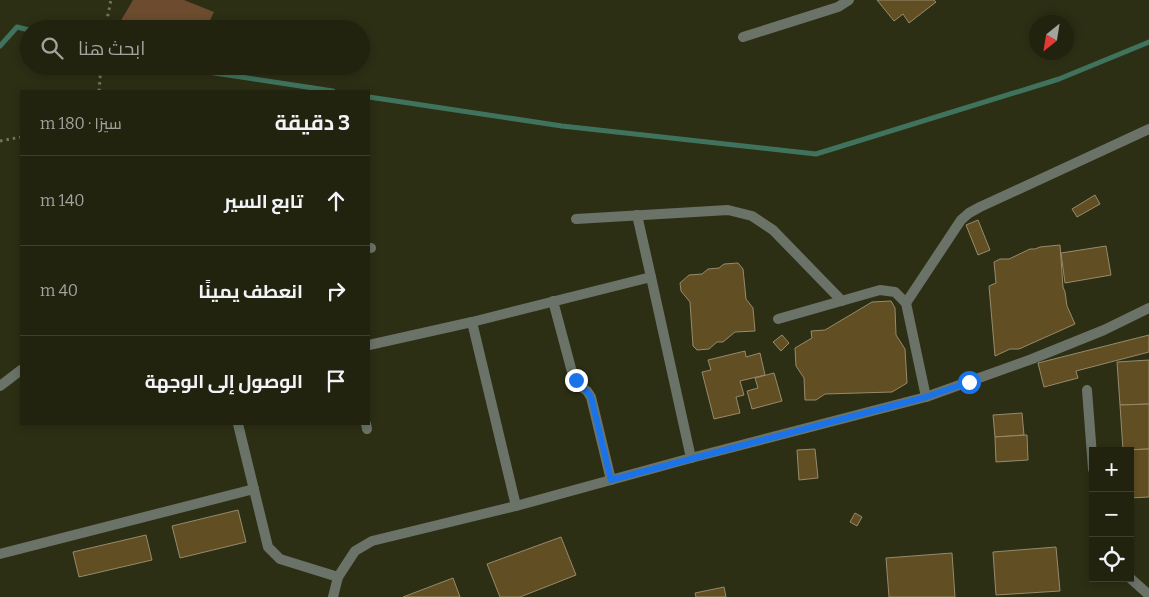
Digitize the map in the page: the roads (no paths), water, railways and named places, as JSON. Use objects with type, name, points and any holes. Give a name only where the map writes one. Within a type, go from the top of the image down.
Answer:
[{"type":"street","points":[[743,37],[838,7],[849,0]]},
{"type":"street","points":[[906,303],[961,220],[969,213],[1149,129]]},
{"type":"street","points":[[576,219],[728,210],[752,216],[774,230],[842,301]]},
{"type":"street","points":[[637,215],[692,458]]},
{"type":"street","points":[[370,346],[651,277]]},
{"type":"street","points":[[778,319],[880,290],[895,292],[906,303],[926,397]]},
{"type":"street","points":[[553,301],[572,372],[580,386],[591,397],[611,480]]},
{"type":"street","points":[[333,597],[338,577],[355,551],[372,541],[516,506],[926,397],[1032,359],[1104,330],[1149,308]]},
{"type":"street","points":[[472,322],[516,506]]},
{"type":"street","points":[[0,386],[20,371]]},
{"type":"street","points":[[1087,390],[1091,447]]},
{"type":"street","points":[[238,425],[268,547],[280,559],[338,577]]},
{"type":"street","points":[[0,554],[254,489]]},
{"type":"street","points":[[1134,582],[1149,595]]},
{"type":"waterway","points":[[0,46],[17,27],[20,28]]},
{"type":"waterway","points":[[370,97],[562,126],[816,154],[1059,79],[1149,42]]},
{"type":"waterway","points":[[227,75],[326,90]]}]
